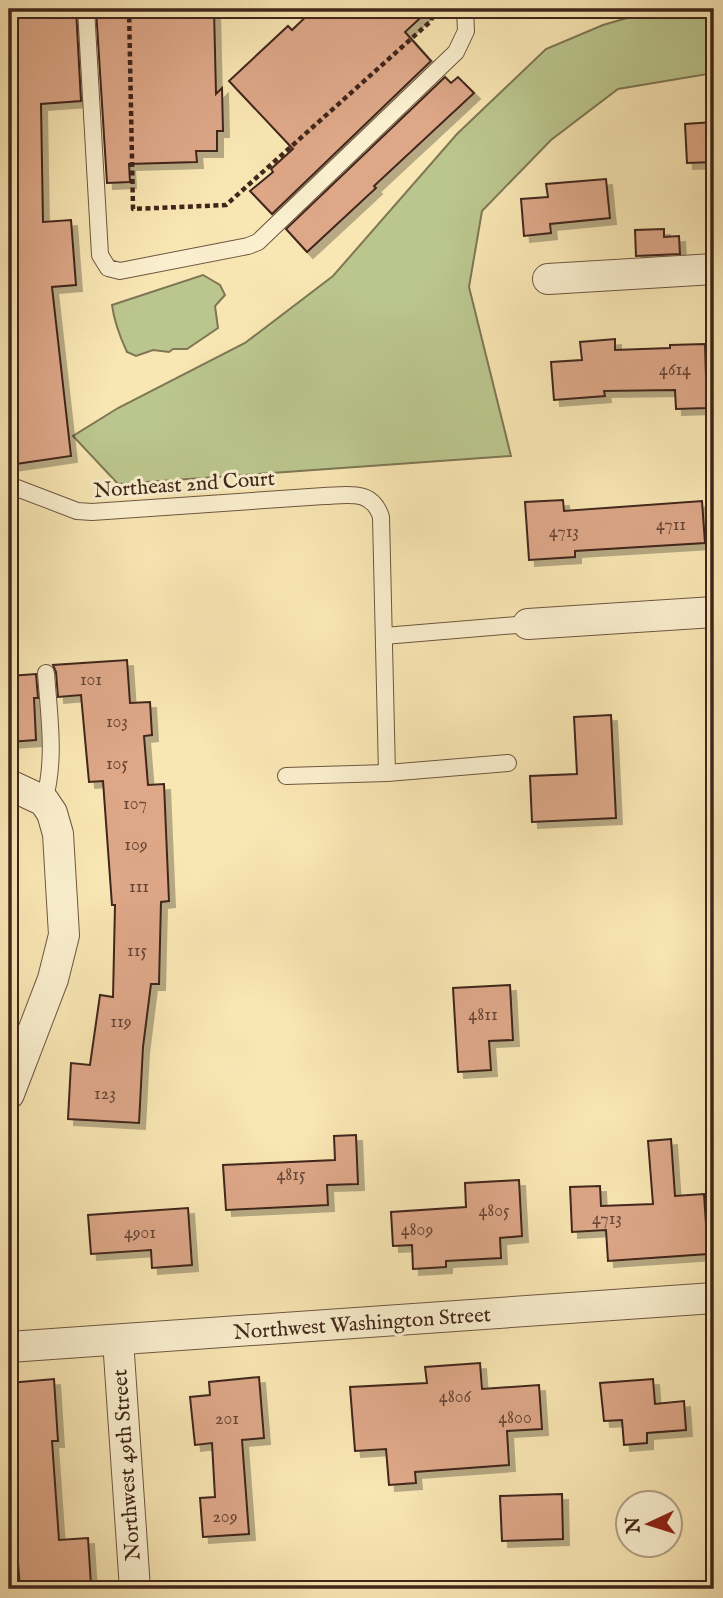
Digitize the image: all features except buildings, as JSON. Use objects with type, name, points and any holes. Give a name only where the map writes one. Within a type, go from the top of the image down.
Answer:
[{"type":"street","points":[[548,279],[714,268]]},
{"type":"street","points":[[528,624],[714,612]]},
{"type":"street","points":[[9,787],[44,801],[52,813],[58,834],[64,935],[53,979],[9,1094]]},
{"type":"street","name":"Northwest Washington Street","points":[[9,1347],[714,1298]]},
{"type":"street","name":"Northwest 49th Street","points":[[118,1340],[135,1589]]},
{"type":"lane","points":[[86,9],[100,254],[108,268],[120,271],[258,243],[456,52],[466,31],[465,9]]},
{"type":"lane","name":"Northeast 2nd Court","points":[[9,485],[77,511],[93,512],[324,496],[353,495],[369,498],[378,505],[381,517],[384,636]]},
{"type":"lane","points":[[387,773],[384,636],[528,624]]},
{"type":"lane","points":[[44,801],[51,778],[47,673]]},
{"type":"lane","points":[[286,776],[387,773],[508,763]]},
{"type":"path","points":[[129,9],[133,209],[226,205],[431,21],[435,9]]},
{"type":"green space","points":[[658,9],[714,9],[714,73],[618,89],[551,140],[482,211],[469,287],[511,456],[118,484],[73,436],[118,408],[245,343],[333,276],[457,134],[546,49],[603,25]]},
{"type":"green space","points":[[203,275],[220,285],[225,295],[215,306],[218,328],[187,349],[173,349],[169,352],[153,350],[136,356],[127,352],[112,305]]}]
